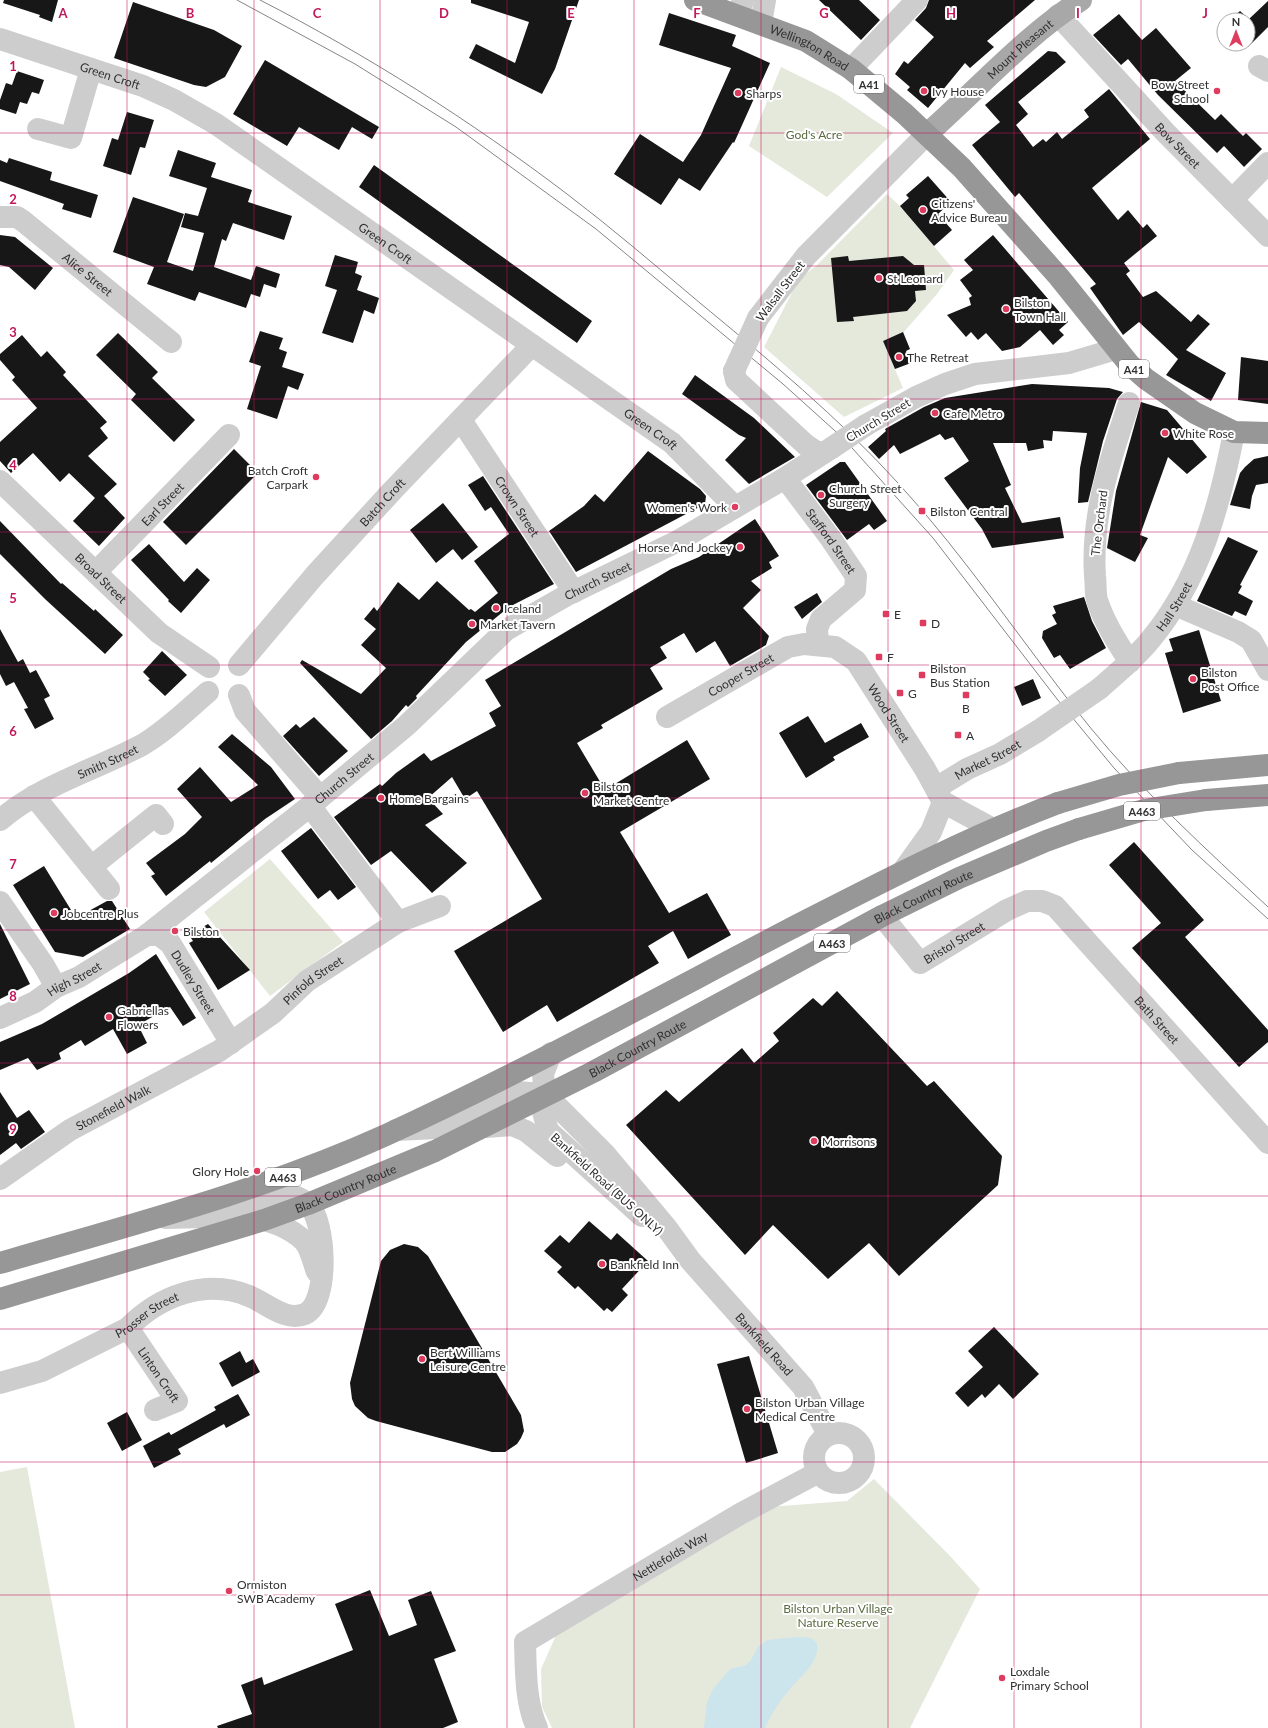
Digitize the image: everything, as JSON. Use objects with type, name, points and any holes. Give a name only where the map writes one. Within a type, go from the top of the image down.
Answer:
[{"type":"highway","name":"Wellington Road","points":[[695,0],[741,8],[761,23],[806,41],[851,69],[927,134]]},
{"type":"highway","name":"A41","points":[[927,134],[962,168],[1001,211],[1059,278],[1116,349],[1129,364],[1146,379],[1195,413],[1234,432],[1268,433]]},
{"type":"highway","name":"A463","points":[[0,1264],[156,1218],[222,1205],[396,1130],[514,1073],[903,871],[993,829],[1058,803],[1119,785],[1179,773],[1268,765]]},
{"type":"highway","name":"Black Country Route","points":[[0,1299],[264,1220],[308,1204],[426,1155],[486,1127],[545,1094],[593,1072],[882,916],[967,875],[1046,841],[1079,829],[1144,810],[1206,800],[1268,795]]},
{"type":"main road","name":"Mount Pleasant","points":[[927,134],[1029,39],[1058,15],[1081,0]]},
{"type":"street","points":[[761,23],[765,0]]},
{"type":"street","points":[[851,69],[917,0]]},
{"type":"street","name":"Bow Street","points":[[1058,15],[1165,132],[1268,236]]},
{"type":"street","name":"Green Croft","points":[[0,39],[144,86],[174,100],[216,124],[672,444],[735,507]]},
{"type":"street","points":[[38,129],[71,138],[91,69]]},
{"type":"street","name":"Walsall Street","points":[[828,450],[815,451],[806,445],[736,380],[734,371],[758,318],[806,256],[927,134]]},
{"type":"street","points":[[1232,200],[1268,163]]},
{"type":"street","name":"Alice Street","points":[[0,217],[17,217],[23,221],[171,342]]},
{"type":"street","name":"Batch Croft","points":[[239,665],[315,575],[532,345]]},
{"type":"street","name":"Church Street","points":[[146,935],[315,801],[407,725],[506,630],[574,592],[676,542],[785,478],[866,425],[916,397],[945,384],[975,374],[1070,363],[1116,349]]},
{"type":"street","name":"The Orchard","points":[[1129,403],[1108,464],[1098,516],[1094,556],[1097,599],[1115,639],[1130,662]]},
{"type":"street","name":"Crown Street","points":[[461,420],[574,592]]},
{"type":"street","name":"Hall Street","points":[[1038,731],[1099,689],[1130,662],[1152,638],[1175,605],[1201,556],[1215,514],[1234,432]]},
{"type":"street","name":"Earl Street","points":[[96,572],[230,436]]},
{"type":"street","name":"Stafford Street","points":[[785,478],[831,539],[856,576],[855,590],[821,619],[817,629],[818,644]]},
{"type":"street","name":"Broad Street","points":[[0,481],[159,633],[209,667]]},
{"type":"street","points":[[1175,605],[1238,632],[1251,640],[1268,670]]},
{"type":"street","name":"Cooper Street","points":[[667,716],[788,647],[804,644],[818,644]]},
{"type":"street","name":"Wood Street","points":[[818,644],[835,647],[856,661],[939,795],[993,829]]},
{"type":"street","points":[[227,660],[239,665],[245,677],[243,690],[239,695],[228,700],[222,701],[217,699],[208,692],[204,679],[209,667],[214,663],[227,660]]},
{"type":"street","name":"Smith Street","points":[[0,820],[34,796],[143,744],[166,728],[208,692]]},
{"type":"street","points":[[239,695],[245,711],[315,801],[342,850],[398,922]]},
{"type":"street","name":"Market Street","points":[[939,795],[967,769],[1000,754],[1038,731]]},
{"type":"street","points":[[903,871],[931,832],[939,795]]},
{"type":"street","points":[[34,796],[109,889]]},
{"type":"street","points":[[91,866],[156,815],[163,824]]},
{"type":"street","name":"Bristol Street","points":[[882,916],[920,963],[1008,910],[1027,901],[1042,901]]},
{"type":"street","name":"Bath Street","points":[[1042,901],[1055,906],[1268,1143]]},
{"type":"street","points":[[0,902],[43,964],[56,987]]},
{"type":"street","name":"Pinfold Street","points":[[231,1043],[274,1013],[307,981],[398,922],[440,906]]},
{"type":"street","name":"High Street","points":[[0,1018],[36,1002],[56,987],[79,977],[146,935]]},
{"type":"street","name":"Dudley Street","points":[[146,935],[159,935],[170,943],[231,1043]]},
{"type":"street","name":"Stonefield Walk","points":[[0,1179],[70,1130],[219,1051],[231,1043]]},
{"type":"street","name":"Bankfield Road (BUS ONLY)","points":[[551,1053],[543,1074],[545,1094],[542,1108],[548,1131],[690,1260]]},
{"type":"street","points":[[396,1130],[437,1128],[516,1092],[545,1094]]},
{"type":"street","name":"Bankfield Road","points":[[486,1127],[512,1125],[526,1131],[586,1182],[690,1260],[803,1387],[828,1434]]},
{"type":"street","points":[[222,1205],[284,1192],[308,1204],[316,1217],[321,1238],[324,1258],[320,1283]]},
{"type":"street","points":[[222,1205],[231,1215],[264,1220],[284,1228],[304,1241],[309,1248],[320,1283]]},
{"type":"street","name":"Prosser Street","points":[[0,1383],[42,1371],[128,1328],[148,1310],[174,1296],[192,1291],[215,1288],[231,1290],[250,1296],[280,1313],[297,1315],[305,1314],[311,1309],[319,1293],[320,1283]]},
{"type":"street","name":"Linton Croft","points":[[128,1328],[177,1401],[155,1410]]},
{"type":"street","points":[[843,1432],[857,1441],[862,1448],[863,1464],[859,1473],[852,1480],[843,1483],[833,1483],[824,1480],[817,1473],[814,1463],[817,1445],[822,1437],[828,1434],[843,1432]]},
{"type":"street","name":"Nettlefolds Way","points":[[537,1728],[530,1713],[525,1642],[740,1514],[817,1473]]},
{"type":"green space","name":"God's Acre","points":[[781,67],[836,94],[893,133],[827,197],[749,146]]},
{"type":"green space","points":[[887,194],[900,206],[954,270],[937,294],[903,333],[883,341],[903,388],[844,417],[764,347],[799,279],[817,265]]},
{"type":"green space","points":[[270,859],[343,942],[270,996],[204,912]]},
{"type":"green space","points":[[27,1467],[75,1728],[0,1728],[0,1472]]},
{"type":"green space","name":"Bilston Urban Village Nature Reserve","points":[[874,1479],[950,1556],[980,1589],[910,1728],[552,1728],[542,1707],[541,1669],[557,1633],[768,1507],[847,1501]]},
{"type":"water","points":[[797,1637],[811,1638],[817,1643],[815,1658],[807,1671],[780,1702],[765,1728],[704,1728],[707,1702],[713,1689],[730,1669],[746,1665],[751,1660],[758,1647],[767,1640]]},
{"type":"building","points":[[4,0],[58,0],[52,22],[39,17],[40,15],[3,3]]},
{"type":"building","points":[[471,0],[579,0],[555,69],[542,94],[469,58],[476,44],[515,63],[529,22],[471,3]]},
{"type":"building","points":[[819,0],[859,0],[880,20],[861,40]]},
{"type":"building","points":[[929,0],[1035,0],[987,41],[994,47],[970,68],[965,63],[928,108],[907,90],[910,87],[895,74],[904,61],[908,64],[934,37],[915,20],[926,8]]},
{"type":"building","points":[[1268,1],[1268,27],[1256,39],[1256,12]]},
{"type":"building","points":[[133,2],[214,30],[242,46],[225,77],[206,87],[194,85],[114,58]]},
{"type":"building","points":[[669,13],[736,35],[732,46],[770,63],[734,143],[733,142],[700,191],[679,178],[661,205],[614,174],[640,134],[683,162],[701,135],[731,68],[659,45]]},
{"type":"building","points":[[1119,14],[1142,40],[1156,28],[1191,68],[1175,81],[1215,120],[1221,114],[1243,136],[1246,133],[1262,149],[1244,167],[1224,146],[1217,153],[1158,95],[1128,59],[1121,65],[1093,35]]},
{"type":"building","points":[[1048,51],[1056,52],[1066,62],[1018,102],[1028,114],[1016,125],[1033,147],[1043,139],[1046,142],[1057,132],[1062,139],[1089,117],[1084,110],[1109,89],[1150,139],[1092,188],[1118,220],[1128,210],[1143,228],[1147,224],[1157,236],[1124,263],[1130,271],[1126,274],[1143,297],[1156,291],[1191,322],[1198,314],[1210,324],[1186,350],[1226,373],[1211,401],[1166,375],[1178,359],[1139,322],[1123,335],[1090,288],[1096,284],[1019,193],[1015,197],[972,145],[1000,122],[985,105]]},
{"type":"building","points":[[265,60],[379,127],[372,139],[352,127],[339,150],[299,127],[287,146],[233,114]]},
{"type":"building","points":[[17,71],[44,80],[39,94],[32,92],[27,104],[20,102],[16,114],[0,109],[0,100],[6,83],[12,85]]},
{"type":"building","points":[[127,112],[154,120],[145,148],[140,147],[131,175],[103,166],[112,138],[118,140]]},
{"type":"building","points":[[178,150],[216,163],[211,177],[252,190],[248,202],[292,216],[284,240],[233,223],[226,241],[222,239],[214,267],[251,280],[256,266],[280,274],[276,288],[264,284],[260,297],[251,294],[246,308],[199,292],[195,301],[147,284],[154,267],[113,252],[133,197],[184,214],[167,262],[193,271],[204,233],[181,227],[185,213],[198,216],[207,188],[169,176]]},
{"type":"building","points":[[9,158],[52,172],[50,180],[98,195],[91,218],[62,209],[64,204],[0,181],[0,160],[7,163]]},
{"type":"building","points":[[374,165],[592,321],[577,343],[359,187]]},
{"type":"building","name":"Citizens' Advice Bureau","points":[[928,176],[951,202],[938,214],[952,230],[934,246],[900,206],[909,198],[906,195]]},
{"type":"building","points":[[0,235],[15,237],[53,268],[35,290],[9,267],[0,265]]},
{"type":"building","name":"Bilston Town Hall","points":[[993,235],[1068,322],[1059,330],[1064,335],[1053,345],[1040,330],[1020,347],[1002,351],[986,333],[978,340],[971,332],[966,337],[947,315],[971,305],[969,298],[972,296],[960,280],[973,270],[964,260]]},
{"type":"building","points":[[335,255],[358,262],[355,273],[362,276],[357,290],[379,298],[374,314],[364,310],[353,343],[322,333],[337,290],[325,286]]},
{"type":"building","name":"St Leonard","points":[[848,256],[849,261],[903,256],[914,265],[924,265],[926,290],[915,291],[916,301],[907,311],[853,317],[854,321],[837,322],[831,258]]},
{"type":"building","points":[[260,331],[283,338],[279,349],[287,352],[282,367],[304,374],[298,390],[288,386],[277,419],[247,409],[261,366],[249,362]]},
{"type":"building","name":"The Retreat","points":[[903,332],[910,349],[906,351],[911,363],[895,369],[883,341]]},
{"type":"building","points":[[118,333],[158,372],[152,378],[195,420],[174,442],[131,400],[136,394],[96,355]]},
{"type":"building","points":[[22,335],[41,357],[47,351],[66,372],[63,375],[107,422],[100,428],[108,438],[88,456],[117,484],[104,496],[125,518],[99,546],[73,521],[95,498],[69,473],[60,482],[33,453],[11,473],[0,461],[0,442],[37,408],[12,380],[15,377],[0,360],[0,354]]},
{"type":"building","points":[[1241,357],[1268,361],[1268,404],[1238,400]]},
{"type":"building","points":[[695,375],[754,418],[795,457],[749,484],[725,460],[746,438],[739,435],[682,394]]},
{"type":"building","points":[[1032,384],[1109,388],[1123,392],[1117,399],[1103,441],[1088,502],[1078,503],[1080,468],[1087,433],[1053,431],[1052,441],[1043,440],[1044,448],[1028,451],[1026,443],[993,443],[1011,485],[1005,488],[1022,523],[1060,517],[1064,538],[992,548],[982,529],[944,478],[969,461],[953,437],[945,440],[940,434],[900,454],[894,445],[879,459],[868,447],[886,431],[885,429],[924,407],[945,398]]},
{"type":"building","points":[[1141,402],[1167,410],[1207,457],[1187,474],[1168,457],[1140,535],[1148,538],[1135,562],[1107,548],[1116,491]]},
{"type":"building","points":[[234,449],[258,473],[186,545],[163,522]]},
{"type":"building","points":[[648,451],[700,489],[706,496],[705,504],[576,572],[549,531],[584,506],[595,494],[604,502]]},
{"type":"building","points":[[1268,456],[1268,483],[1256,485],[1252,496],[1250,509],[1230,505],[1240,473],[1254,459]]},
{"type":"building","points":[[840,462],[845,462],[887,521],[874,530],[869,524],[847,540],[806,485]]},
{"type":"building","points":[[483,476],[554,584],[509,607],[466,642],[416,696],[417,698],[408,707],[406,705],[392,721],[371,739],[300,663],[302,660],[361,694],[386,668],[361,645],[376,629],[364,619],[374,607],[377,611],[398,582],[419,600],[437,581],[469,610],[471,609],[475,612],[498,593],[474,561],[509,534],[491,507],[485,511],[468,485]]},
{"type":"building","points":[[443,503],[478,547],[462,560],[453,549],[436,563],[410,530]]},
{"type":"building","name":"Bilston Market Centre","points":[[755,519],[779,556],[769,562],[772,568],[751,581],[761,590],[743,608],[769,636],[766,645],[730,666],[715,641],[696,653],[684,633],[660,647],[667,658],[650,668],[663,689],[601,725],[603,728],[577,743],[605,790],[687,740],[710,779],[620,832],[669,913],[707,893],[731,935],[688,959],[673,931],[648,946],[659,963],[557,1022],[547,1005],[503,1032],[454,951],[542,899],[477,791],[465,799],[452,777],[428,798],[443,814],[425,825],[467,863],[432,893],[391,851],[371,865],[334,817],[380,784],[382,786],[396,773],[424,753],[431,761],[496,726],[489,713],[501,706],[485,680],[671,569],[699,557]]},
{"type":"building","points":[[0,521],[61,584],[62,583],[94,611],[95,609],[123,635],[105,654],[45,599],[0,554]]},
{"type":"building","points":[[1228,537],[1258,551],[1240,585],[1242,586],[1238,593],[1253,601],[1246,616],[1235,611],[1232,616],[1197,601]]},
{"type":"building","points":[[149,544],[184,582],[197,568],[210,580],[181,613],[168,601],[169,600],[131,560]]},
{"type":"building","points":[[817,593],[822,602],[802,619],[794,607]]},
{"type":"building","points":[[1084,597],[1092,621],[1106,648],[1070,669],[1060,655],[1054,658],[1042,638],[1043,631],[1057,624],[1052,615],[1056,613],[1053,606]]},
{"type":"building","points":[[0,629],[18,662],[23,659],[30,673],[36,670],[50,696],[44,699],[54,719],[35,729],[24,709],[28,708],[14,682],[6,686],[0,674]]},
{"type":"building","name":"Bilston Post Office","points":[[1199,630],[1221,701],[1183,713],[1165,653],[1173,651],[1169,639]]},
{"type":"building","points":[[162,651],[187,675],[165,696],[148,680],[150,679],[143,672]]},
{"type":"building","points":[[1033,679],[1041,698],[1022,706],[1014,687]]},
{"type":"building","points":[[808,716],[825,743],[861,723],[869,737],[833,757],[835,760],[806,778],[779,733]]},
{"type":"building","points":[[314,717],[348,751],[319,776],[283,736],[296,724],[300,728]]},
{"type":"building","points":[[232,734],[271,767],[295,799],[265,819],[211,863],[210,861],[166,896],[151,876],[155,874],[146,863],[185,834],[202,817],[177,789],[200,767],[231,802],[258,785],[218,747]]},
{"type":"building","points":[[311,828],[356,887],[338,900],[330,890],[318,899],[281,851]]},
{"type":"building","points":[[1134,842],[1204,920],[1185,937],[1268,1030],[1268,1042],[1239,1067],[1132,948],[1161,923],[1109,865]]},
{"type":"building","name":"Jobcentre Plus","points":[[44,866],[76,918],[107,901],[112,901],[130,929],[83,957],[55,952],[13,885]]},
{"type":"building","points":[[0,924],[30,984],[0,999]]},
{"type":"building","points":[[208,924],[250,970],[218,990],[189,943],[193,941],[189,935]]},
{"type":"building","points":[[156,954],[196,1018],[183,1026],[170,1007],[138,1025],[147,1043],[127,1054],[113,1029],[85,1046],[81,1040],[59,1053],[61,1059],[37,1070],[28,1058],[0,1070],[0,1042],[42,1024],[129,973]]},
{"type":"building","name":"Morrisons","points":[[837,991],[927,1086],[934,1081],[1002,1156],[998,1185],[899,1276],[869,1243],[828,1279],[773,1225],[745,1255],[626,1125],[666,1090],[679,1102],[742,1048],[754,1063],[779,1041],[773,1033],[813,998],[822,1006]]},
{"type":"building","points":[[0,1092],[17,1118],[29,1110],[45,1132],[21,1149],[16,1143],[0,1155]]},
{"type":"building","name":"Bankfield Inn","points":[[589,1221],[611,1240],[617,1233],[648,1261],[622,1289],[628,1295],[612,1312],[607,1308],[604,1311],[578,1286],[575,1289],[557,1272],[562,1267],[544,1251],[560,1235],[569,1243]]},
{"type":"building","name":"Bert Williams Leisure Centre","points":[[404,1244],[418,1247],[428,1256],[521,1415],[524,1431],[521,1438],[517,1444],[505,1452],[492,1452],[376,1421],[368,1418],[355,1406],[352,1399],[350,1383],[381,1261],[390,1250]]},
{"type":"building","points":[[994,1327],[1039,1374],[1013,1399],[999,1384],[985,1398],[982,1394],[968,1407],[955,1393],[983,1367],[968,1351]]},
{"type":"building","points":[[240,1351],[246,1363],[253,1359],[260,1372],[232,1387],[219,1363]]},
{"type":"building","name":"Bilston Urban Village Medical Centre","points":[[749,1356],[778,1453],[746,1463],[717,1364]]},
{"type":"building","points":[[238,1394],[250,1415],[226,1428],[224,1424],[178,1449],[181,1454],[154,1468],[143,1446],[169,1432],[171,1435],[216,1410],[214,1407]]},
{"type":"building","points":[[127,1412],[142,1440],[122,1451],[107,1423]]},
{"type":"building","name":"Ormiston SWB Academy","points":[[370,1590],[389,1636],[417,1625],[408,1600],[431,1591],[456,1651],[434,1659],[458,1722],[443,1728],[218,1728],[217,1726],[252,1714],[241,1685],[262,1677],[264,1685],[353,1650],[335,1604]]},
{"type":"tram line","points":[[237,0],[355,64],[456,127],[596,229],[783,384],[844,439],[933,538],[1057,699],[1114,768],[1192,850],[1268,919]]},
{"type":"tram line","points":[[260,0],[340,43],[418,90],[531,167],[618,234],[752,346],[827,412],[875,459],[923,512],[972,572],[1065,696],[1131,774],[1221,864],[1268,907]]},
{"type":"place","name":"Ivy House","points":[[924,91]]},
{"type":"place","name":"Bow Street School","points":[[1217,91]]},
{"type":"place","name":"Sharps","points":[[738,93]]},
{"type":"place","name":"Citizens' Advice Bureau","points":[[923,210]]},
{"type":"place","name":"St Leonard","points":[[879,278]]},
{"type":"place","name":"Bilston Town Hall","points":[[1006,309]]},
{"type":"place","name":"The Retreat","points":[[899,357]]},
{"type":"place","name":"Cafe Metro","points":[[935,413]]},
{"type":"place","name":"White Rose","points":[[1165,433]]},
{"type":"place","name":"Batch Croft Carpark","points":[[316,477]]},
{"type":"place","name":"Church Street Surgery","points":[[821,495]]},
{"type":"place","name":"Women's Work","points":[[735,507]]},
{"type":"place","name":"Bilston Central","points":[[922,511]]},
{"type":"place","name":"Horse And Jockey","points":[[740,547]]},
{"type":"place","name":"Iceland","points":[[496,608]]},
{"type":"place","name":"E","points":[[886,614]]},
{"type":"place","name":"D","points":[[923,623]]},
{"type":"place","name":"Market Tavern","points":[[472,624]]},
{"type":"place","name":"F","points":[[879,657]]},
{"type":"place","name":"Bilston Bus Station","points":[[922,675]]},
{"type":"place","name":"Bilston Post Office","points":[[1193,679]]},
{"type":"place","name":"G","points":[[900,693]]},
{"type":"place","name":"B","points":[[966,695]]},
{"type":"place","name":"A","points":[[958,735]]},
{"type":"place","name":"Bilston Market Centre","points":[[585,793]]},
{"type":"place","name":"Home Bargains","points":[[381,798]]},
{"type":"place","name":"Jobcentre Plus","points":[[54,913]]},
{"type":"place","name":"Bilston","points":[[175,931]]},
{"type":"place","name":"Gabriellas Flowers","points":[[109,1017]]},
{"type":"place","name":"Morrisons","points":[[814,1141]]},
{"type":"place","name":"Glory Hole","points":[[257,1171]]},
{"type":"place","name":"Bankfield Inn","points":[[602,1264]]},
{"type":"place","name":"Bert Williams Leisure Centre","points":[[422,1359]]},
{"type":"place","name":"Bilston Urban Village Medical Centre","points":[[747,1409]]},
{"type":"place","name":"Ormiston SWB Academy","points":[[229,1591]]},
{"type":"place","name":"Loxdale Primary School","points":[[1002,1678]]}]
